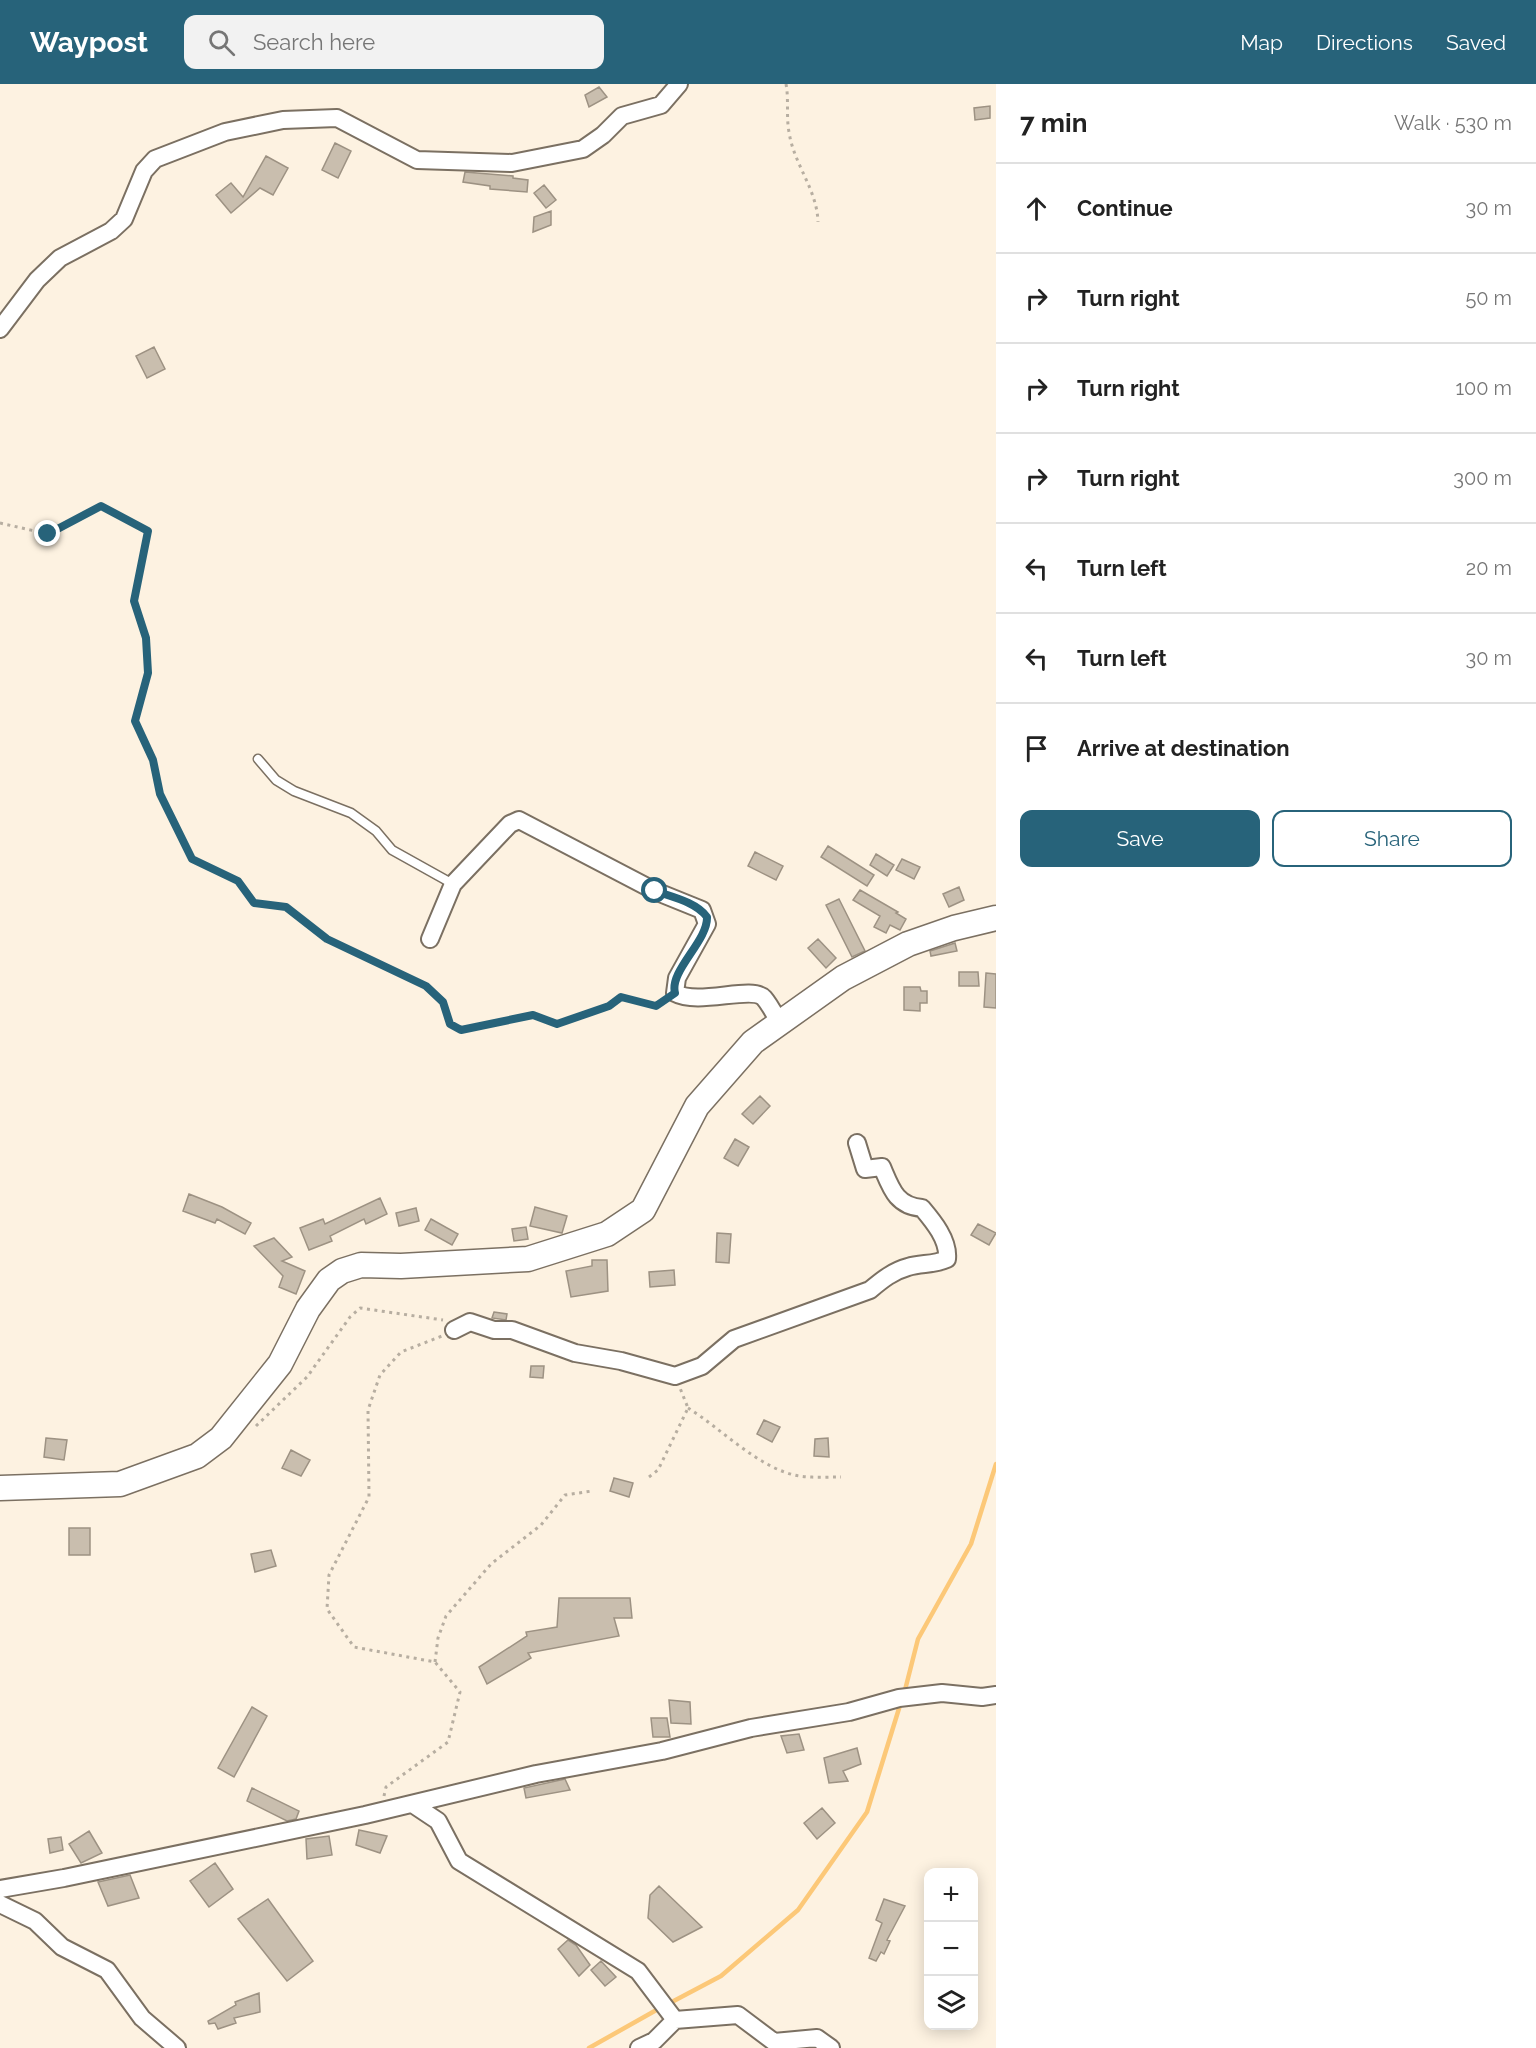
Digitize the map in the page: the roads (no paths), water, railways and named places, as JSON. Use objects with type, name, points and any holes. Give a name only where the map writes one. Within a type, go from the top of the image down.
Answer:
[{"type":"main road","points":[[0,1488],[120,1484],[197,1456],[221,1438],[280,1364],[308,1309],[329,1280],[342,1271],[361,1265],[401,1266],[528,1259],[607,1234],[643,1210],[697,1106],[753,1042],[843,978],[908,944],[954,928],[996,918]]},
{"type":"street","points":[[0,329],[37,280],[60,258],[111,231],[124,219],[144,171],[155,159],[225,132],[283,120],[337,118],[417,160],[512,163],[583,149],[603,135],[622,116],[661,105],[679,84]]},
{"type":"street","points":[[430,939],[453,884],[510,824],[519,820],[538,827],[655,891],[702,910],[707,924],[677,978],[675,993],[682,996],[720,998],[756,993],[763,997],[779,1022]]},
{"type":"street","points":[[454,1330],[470,1322],[494,1330],[512,1330],[575,1353],[621,1361],[675,1376],[702,1366],[734,1339],[870,1290],[887,1276],[908,1267],[939,1263],[947,1259],[948,1251],[931,1218],[922,1208],[909,1207],[893,1195],[882,1167],[865,1169],[857,1143]]},
{"type":"street","points":[[0,1889],[64,1878],[383,1809],[414,1805],[526,1776],[662,1751],[751,1728],[849,1712],[899,1698],[942,1693],[982,1697],[996,1695]]},
{"type":"street","points":[[414,1805],[438,1821],[459,1861],[638,1971],[675,2020]]},
{"type":"street","points":[[0,1904],[35,1921],[62,1947],[107,1970],[142,2018],[177,2048]]},
{"type":"street","points":[[639,2048],[654,2041],[675,2020],[738,2015],[774,2042],[817,2038],[831,2048]]},
{"type":"lane","points":[[258,759],[276,780],[294,791],[351,813],[376,831],[392,849],[453,884]]},
{"type":"waterway","points":[[904,1694],[918,1639],[971,1544],[996,1464]]},
{"type":"waterway","points":[[668,2004],[721,1976],[798,1910],[867,1812],[901,1702]]},
{"type":"waterway","points":[[589,2048],[660,2008]]}]
